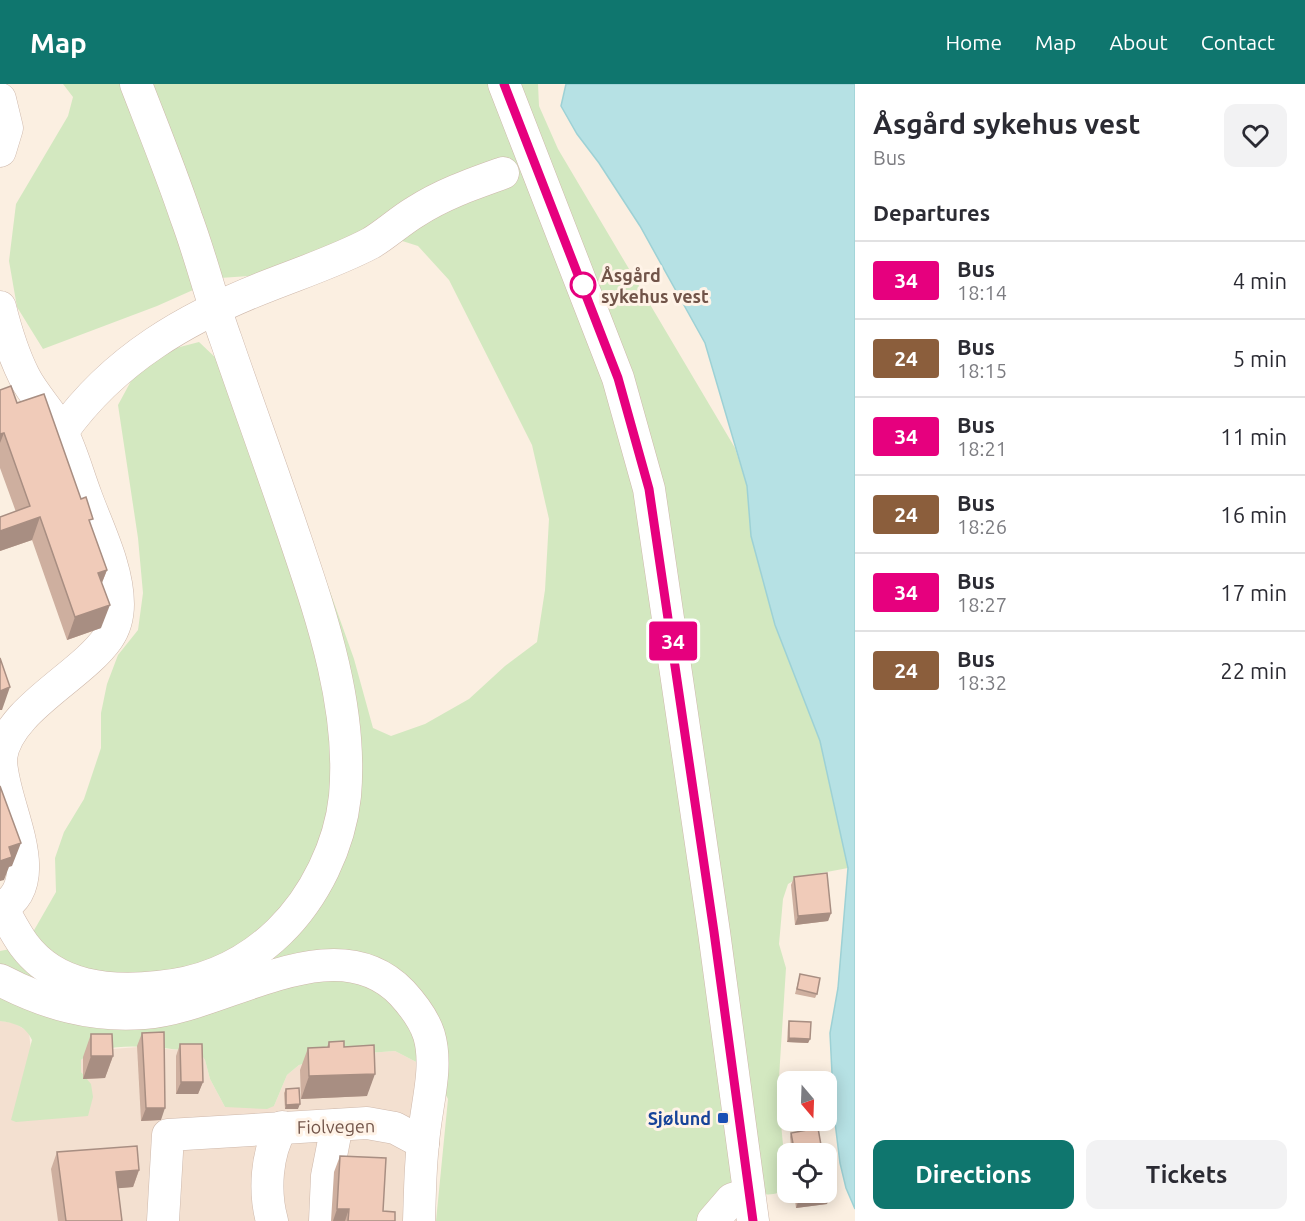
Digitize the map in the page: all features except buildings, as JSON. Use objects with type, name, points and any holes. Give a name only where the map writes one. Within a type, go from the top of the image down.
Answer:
[{"type":"street","points":[[0,307],[16,359],[25,378],[62,432],[115,582],[117,620],[102,646],[28,713],[5,741],[0,759],[2,782],[20,851],[22,873],[17,896],[1,909],[25,947],[71,982],[113,989],[174,986],[230,968],[270,940],[290,921],[308,896],[332,850],[342,817],[346,768],[340,706],[331,662],[308,577],[215,308],[187,219],[136,84]]},
{"type":"street","points":[[504,84],[618,378],[649,489],[714,932],[751,1207]]},
{"type":"street","points":[[0,99],[6,128],[0,151]]},
{"type":"street","points":[[62,432],[96,389],[131,358],[215,308],[371,243],[417,211],[451,192],[503,173]]},
{"type":"street","points":[[0,980],[22,992],[64,1007],[100,1014],[146,1013],[193,1004],[303,967],[323,964],[374,971],[391,981],[407,998],[420,1016],[429,1036],[431,1058],[419,1221]]},
{"type":"street","name":"Fiolvegen","points":[[163,1221],[168,1135],[282,1127],[381,1124],[395,1128],[423,1143]]},
{"type":"street","points":[[325,1221],[327,1176],[337,1125]]},
{"type":"street","points":[[272,1221],[270,1150],[282,1127]]},
{"type":"street","points":[[713,1221],[732,1199],[751,1207]]},
{"type":"shaded area","points":[[0,1021],[14,1023],[29,1032],[31,1051],[87,1081],[81,1072],[81,1060],[88,1054],[100,1050],[138,1047],[194,1051],[201,1054],[205,1060],[210,1079],[225,1107],[274,1106],[287,1075],[299,1065],[341,1055],[395,1051],[424,1066],[410,1221],[0,1221]]},
{"type":"green space","points":[[63,84],[538,84],[539,106],[558,149],[735,448],[747,486],[751,536],[775,625],[820,741],[848,868],[800,877],[788,884],[783,899],[779,944],[786,968],[779,1071],[777,1071],[777,1131],[782,1131],[783,1143],[777,1143],[777,1193],[764,1194],[737,1189],[703,1221],[436,1221],[448,1099],[437,1079],[424,1066],[395,1051],[341,1055],[299,1065],[287,1075],[274,1106],[267,1109],[225,1107],[210,1079],[205,1060],[201,1054],[194,1051],[135,1046],[104,1049],[91,1053],[81,1060],[81,1072],[91,1084],[93,1097],[88,1116],[16,1122],[11,1120],[32,1040],[19,1026],[0,1021],[0,951],[25,946],[56,892],[55,858],[64,832],[84,799],[101,748],[101,713],[107,684],[118,655],[138,630],[143,593],[138,538],[118,405],[131,381],[157,353],[199,342],[219,361],[301,510],[354,659],[373,728],[391,736],[425,724],[469,699],[505,666],[537,642],[545,590],[549,519],[532,445],[449,280],[418,246],[396,239],[265,275],[220,278],[157,306],[43,349],[17,307],[9,261],[16,204],[68,116],[73,97]]},
{"type":"water","points":[[566,84],[855,84],[855,1209],[846,1188],[840,1163],[836,1131],[837,1071],[832,1071],[830,1033],[838,988],[848,868],[820,741],[775,625],[751,536],[747,486],[705,343],[640,226],[577,134],[561,106]]},
{"type":"bus line","name":"34","points":[[504,84],[543,179],[618,378],[630,413],[649,489],[662,565],[753,1221]]},
{"type":"place","name":"Åsgård sykehus vest","points":[[583,285]]},
{"type":"place","name":"Sjølund","points":[[723,1118]]}]
